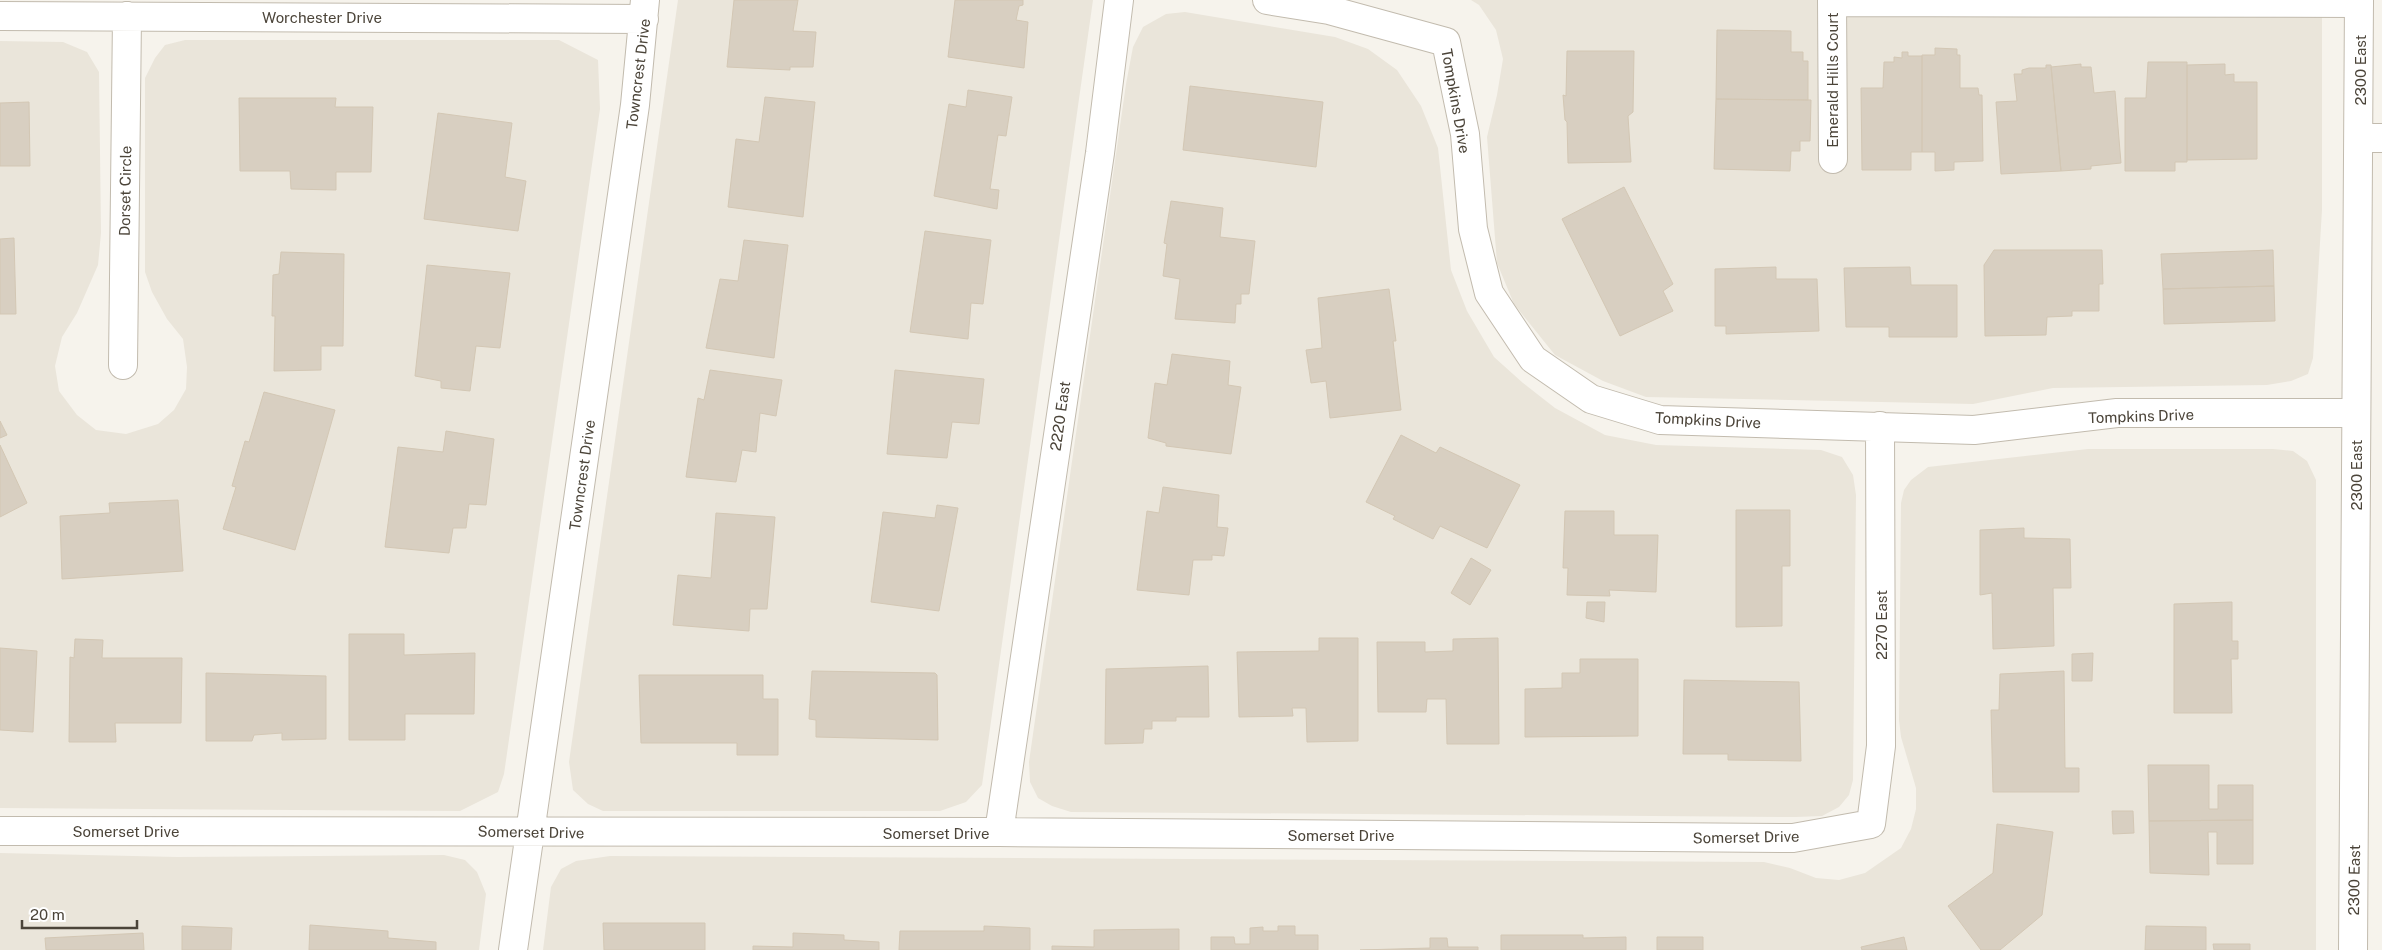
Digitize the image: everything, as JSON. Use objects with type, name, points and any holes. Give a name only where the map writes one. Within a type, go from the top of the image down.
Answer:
[{"type":"street","name":"2220 East","points":[[999,832],[1100,153],[1119,0]]},
{"type":"street","name":"Tompkins Drive","points":[[1267,0],[1329,10],[1446,42],[1465,134],[1473,229],[1488,293],[1533,359],[1591,399],[1660,420],[1974,430],[2117,413],[2355,413]]},
{"type":"street","name":"Emerald Hills Court","points":[[1833,158],[1832,1],[2359,1]]},
{"type":"street","name":"2300 East","points":[[2353,950],[2355,413],[2371,138],[2359,1]]},
{"type":"street","name":"Worchester Drive","points":[[0,16],[645,10]]},
{"type":"street","name":"Towncrest Drive","points":[[513,950],[532,832],[635,106],[645,10]]},
{"type":"street","name":"Dorset Circle","points":[[123,366],[127,16]]},
{"type":"street","name":"2270 East","points":[[1871,824],[1881,746],[1880,426]]},
{"type":"street","name":"Somerset Drive","points":[[0,831],[999,832],[1793,838],[1871,824]]},
{"type":"shaded area","points":[[678,0],[1093,0],[982,785],[966,802],[940,811],[603,811],[588,804],[573,790],[569,762]]},
{"type":"shaded area","points":[[1471,0],[2322,0],[2322,210],[2313,358],[2308,374],[2291,381],[2267,385],[2053,388],[1973,404],[1646,397],[1603,381],[1555,355],[1514,304],[1497,263],[1487,137],[1503,59],[1496,30],[1479,5]]},
{"type":"shaded area","points":[[1185,12],[1335,37],[1368,49],[1397,70],[1421,106],[1438,148],[1451,270],[1467,311],[1494,357],[1555,408],[1605,435],[1656,445],[1821,450],[1842,457],[1853,475],[1856,495],[1853,780],[1849,795],[1839,807],[1822,816],[1796,817],[1071,812],[1052,806],[1038,798],[1030,782],[1029,762],[1126,84],[1133,47],[1143,27],[1166,14]]},
{"type":"shaded area","points":[[185,40],[559,40],[598,60],[600,109],[504,774],[498,792],[460,811],[0,808],[0,41],[63,42],[87,52],[99,72],[101,233],[98,265],[77,313],[62,337],[55,366],[59,391],[77,415],[96,430],[126,434],[158,424],[174,410],[186,389],[187,367],[183,339],[167,319],[152,292],[145,272],[145,78],[155,58],[165,45]]},
{"type":"shaded area","points":[[2088,449],[2273,449],[2293,451],[2307,461],[2316,480],[2316,950],[543,950],[551,887],[561,869],[576,861],[610,856],[1764,862],[1790,868],[1816,878],[1839,880],[1865,873],[1901,848],[1911,829],[1916,809],[1916,788],[1901,737],[1899,720],[1901,503],[1904,490],[1911,480],[1928,467]]},
{"type":"shaded area","points":[[0,853],[177,857],[444,855],[465,860],[477,872],[486,894],[479,950],[0,950]]},
{"type":"building","points":[[734,0],[798,0],[793,31],[816,32],[813,67],[790,67],[790,70],[727,67]]},
{"type":"building","points":[[955,0],[1023,0],[1023,5],[1019,6],[1016,20],[1028,22],[1024,68],[948,57]]},
{"type":"building","points":[[1717,30],[1791,31],[1791,52],[1803,52],[1803,61],[1808,61],[1808,100],[1716,99]]},
{"type":"building","points":[[1935,48],[1957,49],[1957,55],[1960,55],[1960,88],[1978,88],[1979,95],[1982,95],[1983,161],[1954,162],[1954,170],[1935,171],[1935,152],[1922,152],[1922,55],[1935,55]]},
{"type":"building","points":[[1567,51],[1634,51],[1633,112],[1628,116],[1631,162],[1568,163],[1567,122],[1565,120],[1563,95],[1566,96]]},
{"type":"building","points":[[1902,52],[1908,52],[1908,56],[1922,56],[1922,152],[1911,152],[1911,170],[1862,170],[1861,88],[1883,88],[1884,62],[1894,62],[1894,57],[1902,58]]},
{"type":"building","points":[[2148,62],[2187,62],[2187,162],[2175,162],[2175,171],[2125,171],[2125,98],[2146,98]]},
{"type":"building","points":[[2081,64],[2081,67],[2091,67],[2094,93],[2115,91],[2121,163],[2091,166],[2091,169],[2061,171],[2051,67]]},
{"type":"building","points":[[2225,64],[2225,75],[2234,74],[2234,82],[2257,82],[2257,159],[2187,160],[2187,65]]},
{"type":"building","points":[[2046,65],[2051,65],[2061,171],[2001,174],[1996,102],[2017,101],[2014,74],[2022,74],[2022,70],[2029,68],[2046,68]]},
{"type":"building","points":[[1190,86],[1323,102],[1316,167],[1183,150]]},
{"type":"building","points":[[968,90],[1012,97],[1006,136],[998,135],[990,189],[999,190],[997,209],[934,196],[949,104],[966,107]]},
{"type":"building","points":[[765,97],[815,102],[803,217],[728,207],[736,139],[759,142]]},
{"type":"building","points":[[239,98],[336,98],[335,107],[373,107],[371,172],[336,172],[336,190],[291,189],[290,171],[240,171]]},
{"type":"building","points":[[1716,99],[1811,100],[1810,141],[1800,141],[1800,151],[1791,151],[1790,171],[1714,169]]},
{"type":"building","points":[[29,102],[30,166],[0,166],[0,103]]},
{"type":"building","points":[[438,113],[512,123],[505,177],[526,181],[518,231],[424,219]]},
{"type":"building","points":[[1624,187],[1673,284],[1663,291],[1673,311],[1620,336],[1562,219]]},
{"type":"building","points":[[1171,201],[1223,208],[1220,237],[1255,241],[1249,294],[1241,294],[1241,304],[1236,304],[1235,323],[1175,319],[1180,279],[1163,276],[1167,244],[1164,243]]},
{"type":"building","points":[[925,231],[991,240],[983,304],[971,303],[968,339],[910,332]]},
{"type":"building","points":[[14,238],[16,314],[0,314],[0,239]]},
{"type":"building","points":[[744,240],[788,245],[774,358],[706,348],[720,279],[738,281]]},
{"type":"building","points":[[1994,250],[2102,250],[2103,284],[2099,284],[2099,311],[2072,311],[2072,316],[2047,317],[2046,335],[1985,336],[1984,265]]},
{"type":"building","points":[[2273,250],[2274,286],[2163,289],[2161,254]]},
{"type":"building","points":[[281,252],[344,254],[343,346],[321,346],[321,370],[274,371],[275,316],[272,316],[273,275],[279,274]]},
{"type":"building","points":[[427,265],[510,273],[500,348],[476,346],[470,391],[441,388],[441,381],[415,376]]},
{"type":"building","points":[[1776,267],[1776,279],[1817,279],[1819,331],[1726,334],[1726,326],[1715,326],[1715,269]]},
{"type":"building","points":[[1910,267],[1911,285],[1957,285],[1957,337],[1889,337],[1889,327],[1846,327],[1844,268]]},
{"type":"building","points":[[2274,286],[2275,321],[2164,324],[2163,289]]},
{"type":"building","points":[[1389,289],[1396,341],[1393,341],[1401,410],[1330,418],[1326,381],[1311,383],[1306,350],[1322,348],[1318,298]]},
{"type":"building","points":[[1172,354],[1230,361],[1228,385],[1241,387],[1231,454],[1166,446],[1166,443],[1148,438],[1155,383],[1167,385]]},
{"type":"building","points":[[710,370],[782,380],[776,416],[760,413],[756,452],[742,450],[736,482],[686,477],[698,398],[704,400]]},
{"type":"building","points":[[895,370],[984,379],[979,424],[952,422],[947,458],[887,454]]},
{"type":"building","points":[[264,392],[335,410],[295,550],[223,529],[236,487],[232,486],[245,441],[249,442]]},
{"type":"building","points":[[0,421],[7,435],[0,438]]},
{"type":"building","points":[[446,431],[494,439],[486,505],[469,504],[466,528],[453,528],[449,553],[385,547],[398,447],[443,452]]},
{"type":"building","points":[[1401,435],[1436,453],[1440,447],[1520,485],[1487,548],[1440,526],[1433,539],[1393,519],[1395,516],[1366,502]]},
{"type":"building","points":[[0,445],[27,503],[0,517]]},
{"type":"building","points":[[1163,487],[1219,495],[1217,527],[1228,528],[1224,556],[1212,555],[1212,560],[1193,560],[1189,595],[1137,590],[1147,511],[1159,513]]},
{"type":"building","points":[[178,500],[183,571],[62,579],[60,516],[110,513],[109,503]]},
{"type":"building","points":[[937,505],[958,508],[939,611],[871,602],[883,512],[935,518]]},
{"type":"building","points":[[1736,510],[1790,510],[1790,566],[1782,566],[1782,626],[1736,627]]},
{"type":"building","points":[[1565,511],[1614,511],[1614,535],[1658,535],[1656,592],[1609,590],[1610,596],[1567,595],[1568,568],[1563,568]]},
{"type":"building","points":[[716,513],[775,517],[767,609],[750,609],[749,631],[673,625],[678,575],[711,578]]},
{"type":"building","points":[[2024,528],[2024,538],[2070,539],[2071,588],[2053,588],[2054,646],[1993,649],[1992,593],[1980,595],[1980,530]]},
{"type":"building","points":[[1471,558],[1491,570],[1470,605],[1451,593]]},
{"type":"building","points":[[1587,602],[1605,602],[1604,622],[1586,618]]},
{"type":"building","points":[[2232,602],[2232,641],[2238,641],[2238,659],[2231,659],[2232,713],[2174,713],[2174,604]]},
{"type":"building","points":[[349,634],[404,634],[404,655],[475,653],[474,714],[405,714],[405,740],[349,740]]},
{"type":"building","points":[[1319,638],[1358,638],[1358,741],[1307,742],[1306,708],[1292,708],[1293,716],[1239,717],[1237,652],[1319,651]]},
{"type":"building","points":[[1498,638],[1499,744],[1447,744],[1446,699],[1427,699],[1426,712],[1378,712],[1377,642],[1425,642],[1425,652],[1453,651],[1453,639]]},
{"type":"building","points":[[75,639],[103,640],[102,658],[182,658],[181,723],[115,723],[116,742],[69,742],[70,657],[74,658]]},
{"type":"building","points":[[0,648],[37,651],[33,732],[0,730]]},
{"type":"building","points":[[2093,653],[2092,681],[2072,681],[2072,654]]},
{"type":"building","points":[[1580,659],[1638,659],[1638,736],[1525,737],[1525,689],[1562,688],[1562,673],[1580,673]]},
{"type":"building","points":[[1208,666],[1209,717],[1176,717],[1176,721],[1152,721],[1152,729],[1144,729],[1143,743],[1105,744],[1106,669]]},
{"type":"building","points":[[812,671],[935,673],[937,675],[938,740],[816,737],[816,720],[809,719]]},
{"type":"building","points":[[2064,671],[2065,768],[2079,768],[2079,792],[1993,792],[1991,710],[1999,710],[2000,674]]},
{"type":"building","points":[[206,673],[326,676],[326,739],[282,740],[282,733],[254,735],[252,741],[206,741]]},
{"type":"building","points":[[639,675],[763,675],[763,699],[778,699],[778,755],[737,755],[737,743],[641,743]]},
{"type":"building","points":[[1684,680],[1799,682],[1801,761],[1728,760],[1728,754],[1683,754]]},
{"type":"building","points":[[2148,765],[2209,765],[2209,809],[2218,809],[2218,785],[2253,785],[2253,820],[2149,821]]},
{"type":"building","points":[[2112,811],[2133,811],[2134,833],[2113,834]]},
{"type":"building","points":[[2253,820],[2253,864],[2217,864],[2217,832],[2208,832],[2209,875],[2150,873],[2149,821]]},
{"type":"building","points":[[1997,824],[2053,832],[2042,915],[2000,950],[1981,950],[1948,906],[1993,873]]},
{"type":"building","points":[[603,923],[705,923],[705,950],[604,950]]},
{"type":"building","points":[[310,925],[388,931],[388,938],[436,942],[436,950],[309,950]]},
{"type":"building","points":[[182,926],[232,928],[231,950],[182,950]]},
{"type":"building","points":[[984,926],[1030,928],[1030,950],[899,950],[900,931],[984,931]]},
{"type":"building","points":[[1278,926],[1295,926],[1295,935],[1318,935],[1318,950],[1211,950],[1211,937],[1234,937],[1235,944],[1250,944],[1250,928],[1263,927],[1263,931],[1278,931]]},
{"type":"building","points":[[2146,926],[2206,927],[2206,950],[2145,950]]},
{"type":"building","points":[[1179,929],[1179,950],[1052,950],[1052,946],[1094,947],[1094,930]]},
{"type":"building","points":[[143,933],[144,950],[46,950],[45,938]]},
{"type":"building","points":[[793,933],[844,935],[844,940],[879,942],[879,950],[753,950],[753,946],[793,947]]},
{"type":"building","points":[[1501,935],[1583,935],[1583,938],[1626,937],[1626,950],[1501,950]]},
{"type":"building","points":[[1657,937],[1703,937],[1703,950],[1657,950]]},
{"type":"building","points":[[1904,937],[1907,950],[1862,950],[1861,947]]},
{"type":"building","points":[[1430,938],[1447,938],[1448,947],[1478,947],[1478,950],[1360,950],[1430,948]]},
{"type":"building","points":[[2213,944],[2250,944],[2250,950],[2214,950]]}]
